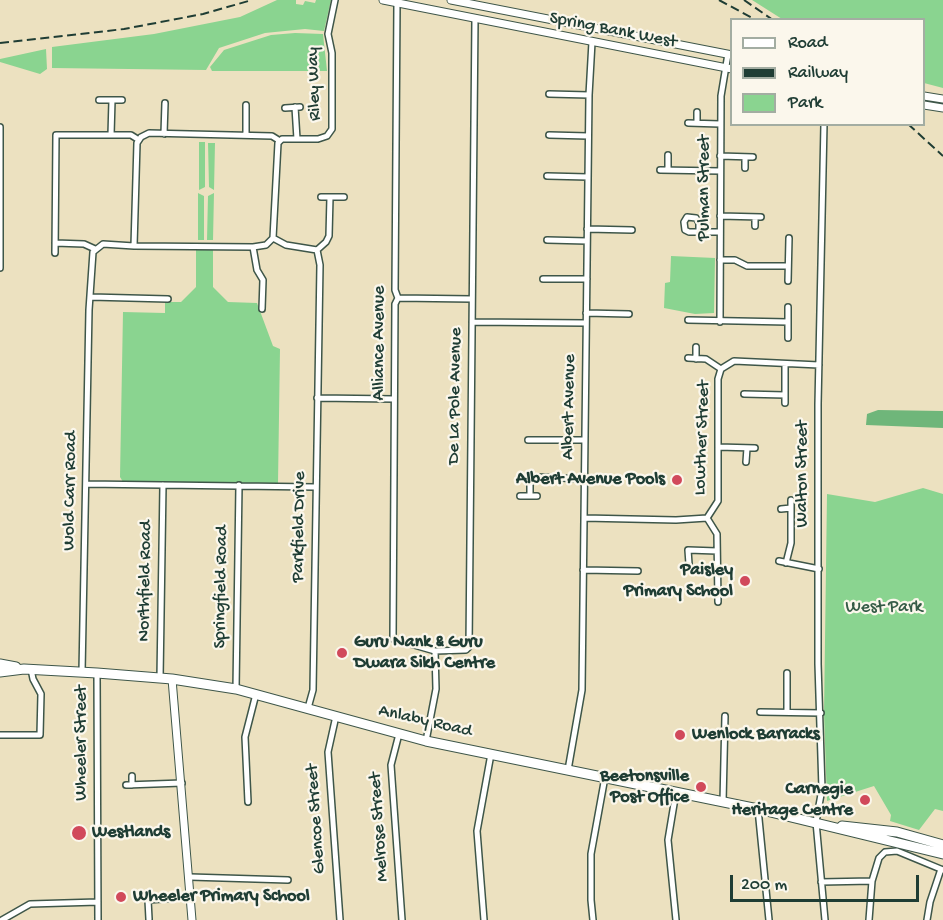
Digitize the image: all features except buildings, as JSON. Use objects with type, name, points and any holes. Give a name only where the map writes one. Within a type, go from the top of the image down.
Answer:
[{"type":"main road","name":"Anlaby Road","points":[[0,664],[28,669],[172,679],[236,689],[426,741],[758,809],[816,822],[861,836],[943,854]]},
{"type":"main road","name":"Anlaby Road","points":[[0,672],[28,669]]},
{"type":"main road","name":"Anlaby Road","points":[[816,822],[897,832],[943,845]]},
{"type":"street","name":"Riley Way","points":[[139,140],[149,133],[273,136],[280,141],[318,139],[327,136],[332,129],[332,53],[328,34],[335,0]]},
{"type":"street","name":"Spring Bank West","points":[[383,0],[729,68]]},
{"type":"street","name":"Spring Bank West","points":[[451,0],[730,54]]},
{"type":"street","name":"Alliance Avenue","points":[[397,3],[395,290],[398,298],[395,303],[393,639],[435,651]]},
{"type":"street","name":"De La Pole Avenue","points":[[435,651],[466,650],[469,647],[475,19]]},
{"type":"street","name":"Albert Avenue","points":[[568,770],[582,702],[588,136],[592,42]]},
{"type":"street","name":"Pulman Street","points":[[720,322],[721,96],[729,68],[730,54]]},
{"type":"street","points":[[549,94],[589,95]]},
{"type":"street","points":[[925,96],[943,99]]},
{"type":"street","points":[[99,99],[122,100]]},
{"type":"street","points":[[111,135],[112,100]]},
{"type":"street","points":[[164,134],[165,103]]},
{"type":"street","points":[[246,105],[246,135]]},
{"type":"street","points":[[925,105],[943,108]]},
{"type":"street","name":"Riley Way","points":[[285,108],[298,107],[297,139]]},
{"type":"street","points":[[697,112],[697,122]]},
{"type":"street","points":[[688,123],[720,124]]},
{"type":"street","name":"Walton Street","points":[[824,126],[819,365],[818,664],[822,789],[816,822],[825,920]]},
{"type":"street","points":[[0,127],[0,268]]},
{"type":"street","points":[[55,253],[56,135],[58,134],[131,135],[139,140],[135,182],[134,246]]},
{"type":"street","points":[[549,135],[588,136]]},
{"type":"street","points":[[55,243],[84,244],[95,249],[103,244],[253,247],[266,245],[273,238],[278,179],[278,143],[280,141]]},
{"type":"street","points":[[668,155],[668,170]]},
{"type":"street","points":[[720,156],[753,157]]},
{"type":"street","points":[[745,157],[746,168]]},
{"type":"street","points":[[660,170],[720,171]]},
{"type":"street","points":[[547,176],[588,177]]},
{"type":"street","points":[[321,197],[344,197]]},
{"type":"street","points":[[273,238],[286,244],[317,250],[329,236],[330,197]]},
{"type":"street","points":[[720,216],[758,217],[755,226]]},
{"type":"street","points":[[587,229],[632,230]]},
{"type":"street","points":[[699,232],[720,232]]},
{"type":"street","points":[[788,281],[789,238]]},
{"type":"street","points":[[547,240],[587,241]]},
{"type":"street","points":[[253,247],[256,270],[263,280],[262,309]]},
{"type":"street","name":"Wold Carr Road","points":[[82,672],[89,310],[95,249]]},
{"type":"street","name":"Parkfield Drive","points":[[309,708],[313,690],[320,265],[317,250]]},
{"type":"street","points":[[720,260],[735,260],[747,266],[788,266]]},
{"type":"street","points":[[543,279],[587,279]]},
{"type":"street","points":[[91,297],[168,299]]},
{"type":"street","points":[[398,298],[472,299]]},
{"type":"street","points":[[788,307],[788,338]]},
{"type":"street","points":[[586,313],[626,314],[622,323]]},
{"type":"street","points":[[688,320],[788,322]]},
{"type":"street","points":[[472,322],[586,323]]},
{"type":"street","points":[[696,347],[696,359]]},
{"type":"street","points":[[688,358],[706,359],[721,369]]},
{"type":"street","name":"Lowther Street","points":[[584,518],[687,520],[707,518],[718,501],[718,379],[721,369],[734,361],[819,365]]},
{"type":"street","points":[[785,364],[785,403]]},
{"type":"street","points":[[744,394],[785,395]]},
{"type":"street","points":[[317,398],[394,399]]},
{"type":"street","points":[[528,440],[585,440]]},
{"type":"street","points":[[718,447],[754,448]]},
{"type":"street","points":[[746,462],[747,448]]},
{"type":"street","points":[[520,496],[534,496],[530,484],[536,477],[584,479]]},
{"type":"street","points":[[86,484],[315,487]]},
{"type":"street","name":"Northfield Road","points":[[160,678],[163,485]]},
{"type":"street","name":"Springfield Road","points":[[236,689],[238,485]]},
{"type":"street","points":[[786,563],[791,543],[791,500]]},
{"type":"street","points":[[781,509],[791,508]]},
{"type":"street","points":[[707,518],[717,534],[718,602]]},
{"type":"street","points":[[689,564],[688,550],[717,551]]},
{"type":"street","points":[[779,561],[819,569]]},
{"type":"street","points":[[583,570],[638,571]]},
{"type":"street","points":[[426,741],[436,690],[435,651]]},
{"type":"street","points":[[0,735],[40,735],[41,694],[28,669]]},
{"type":"street","name":"Wheeler Street","points":[[97,673],[98,920]]},
{"type":"street","points":[[787,673],[787,712]]},
{"type":"street","points":[[172,679],[192,920]]},
{"type":"street","points":[[248,802],[245,736],[256,694]]},
{"type":"street","points":[[760,712],[821,713]]},
{"type":"street","name":"Glencoe Street","points":[[336,716],[328,753],[340,920]]},
{"type":"street","points":[[723,802],[725,716]]},
{"type":"street","name":"Melrose Street","points":[[399,734],[391,765],[402,920]]},
{"type":"street","points":[[484,920],[477,831],[491,754]]},
{"type":"street","points":[[132,776],[129,785],[182,783]]},
{"type":"street","points":[[593,920],[591,854],[605,777]]},
{"type":"street","points":[[676,792],[668,840],[676,920]]},
{"type":"street","points":[[758,809],[769,920]]},
{"type":"street","points":[[869,920],[872,881],[879,858],[885,852],[897,851],[942,870],[930,902],[927,920]]},
{"type":"street","points":[[190,877],[288,880]]},
{"type":"street","points":[[821,882],[872,881]]},
{"type":"street","points":[[150,919],[148,900],[191,897]]},
{"type":"street","points":[[2,920],[30,904],[98,902]]},
{"type":"green space","points":[[277,0],[296,0],[296,4],[303,5],[305,1],[315,3],[316,0],[331,0],[324,31],[305,29],[265,33],[219,48],[206,70],[52,68],[52,47],[154,34],[240,17]]},
{"type":"green space","points":[[752,0],[943,0],[943,88],[925,83],[925,18],[780,18]]},
{"type":"green space","points":[[323,34],[327,71],[212,71],[210,67],[224,50],[271,35]]},
{"type":"green space","points":[[46,49],[47,69],[40,74],[0,62],[0,59]]},
{"type":"green space","points":[[199,142],[205,142],[205,187],[199,190]]},
{"type":"green space","points":[[208,143],[215,143],[214,190],[209,187]]},
{"type":"green space","points":[[198,193],[204,196],[204,240],[198,240]]},
{"type":"green space","points":[[214,193],[213,240],[207,240],[208,196]]},
{"type":"green space","points":[[196,250],[213,250],[213,287],[228,302],[257,303],[273,346],[280,349],[278,483],[123,482],[120,477],[123,312],[165,313],[165,302],[181,302],[196,287]]},
{"type":"green space","points":[[671,256],[715,258],[714,313],[695,314],[664,308],[665,283],[670,282]]},
{"type":"green space","points":[[878,410],[943,411],[943,428],[866,425],[867,414]]},
{"type":"green space","name":"West Park","points":[[923,488],[943,494],[943,811],[935,809],[919,830],[890,821],[891,815],[874,786],[827,801],[824,714],[827,494],[875,502]]},
{"type":"railway","points":[[0,43],[124,29],[203,14],[252,0]]},
{"type":"railway","points":[[719,0],[752,18]]},
{"type":"railway","points":[[744,0],[770,18]]},
{"type":"railway","points":[[910,126],[943,156]]},
{"type":"place","name":"Albert Avenue Pools","points":[[677,480]]},
{"type":"place","name":"Paisley Primary School","points":[[745,581]]},
{"type":"place","name":"Guru Nank & Guru Dwara Sikh Centre","points":[[342,653]]},
{"type":"place","name":"Wenlock Barracks","points":[[680,735]]},
{"type":"place","name":"Beetonsville Post Office","points":[[701,787]]},
{"type":"place","name":"Carnegie Heritage Centre","points":[[865,800]]},
{"type":"place","name":"Westlands","points":[[79,833]]},
{"type":"place","name":"Wheeler Primary School","points":[[121,897]]}]
